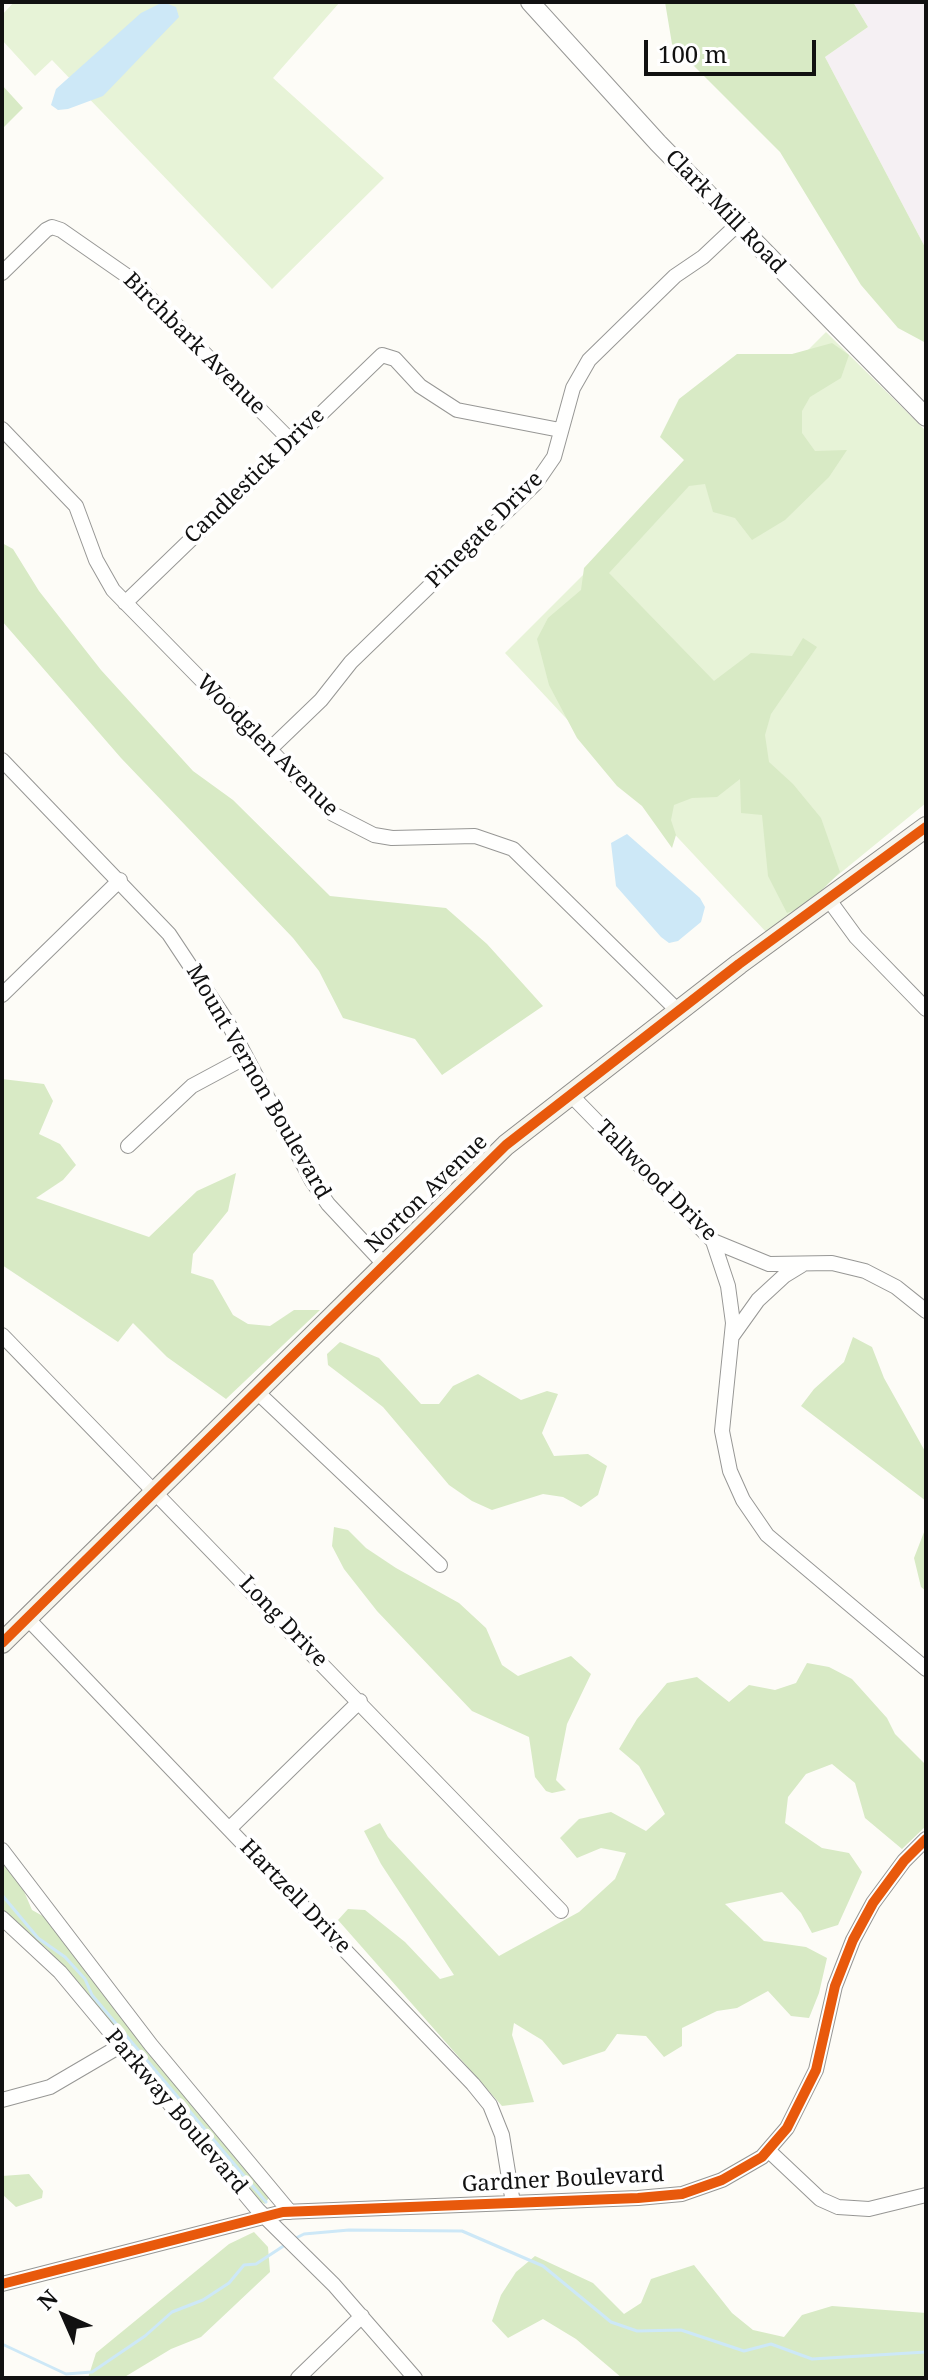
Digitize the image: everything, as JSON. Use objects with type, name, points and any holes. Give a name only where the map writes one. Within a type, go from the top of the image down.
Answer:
[{"type":"main road","name":"Norton Avenue","points":[[2,1643],[499,1151],[678,1011],[926,827]]},
{"type":"street","name":"Clark Mill Road","points":[[530,2],[737,225],[926,417]]},
{"type":"street","name":"Pinegate Drive","points":[[269,750],[321,700],[362,651],[536,483],[554,457],[573,388],[589,360],[675,276],[703,257],[737,225]]},
{"type":"street","name":"Birchbark Avenue","points":[[2,273],[52,227],[130,278],[291,441]]},
{"type":"street","name":"Candlestick Drive","points":[[125,603],[376,358],[388,355],[431,395],[457,410],[560,430]]},
{"type":"street","name":"Woodglen Avenue","points":[[2,429],[76,506],[103,575],[125,603],[333,814],[359,830],[392,838],[475,836],[513,849],[678,1011]]},
{"type":"street","name":"Mount Vernon Boulevard","points":[[2,760],[150,910],[186,958],[246,1057],[312,1181],[328,1204],[384,1264]]},
{"type":"street","points":[[2,995],[120,880]]},
{"type":"street","points":[[829,900],[856,937],[926,1009]]},
{"type":"street","points":[[128,1146],[192,1086],[246,1057]]},
{"type":"street","name":"Tallwood Drive","points":[[570,1094],[713,1241],[769,1264],[832,1263],[865,1271],[896,1287],[926,1311]]},
{"type":"street","points":[[713,1241],[728,1286],[733,1335],[725,1377],[722,1431],[730,1471],[748,1510],[777,1544],[926,1669]]},
{"type":"street","points":[[733,1335],[775,1284],[806,1263]]},
{"type":"street","name":"Long Drive","points":[[2,1335],[156,1490],[561,1911]]},
{"type":"street","points":[[256,1391],[440,1565]]},
{"type":"street","name":"Hartzell Drive","points":[[27,1618],[415,2021],[490,2105],[508,2157],[513,2203]]},
{"type":"street","points":[[230,1828],[360,1701]]},
{"type":"street","name":"Gardner Boulevard","points":[[2,2284],[290,2212],[682,2194],[722,2180],[769,2151],[787,2128],[809,2087],[835,1986],[863,1920],[904,1861],[926,1839]]},
{"type":"street","name":"Parkway Boulevard","points":[[2,1850],[151,2045],[290,2212]]},
{"type":"street","name":"Parkway Boulevard","points":[[2,1918],[60,1972],[265,2216],[362,2316],[415,2378]]},
{"type":"street","points":[[2,2100],[50,2087],[120,2046]]},
{"type":"street","points":[[769,2151],[820,2199],[838,2207],[869,2209],[926,2195]]},
{"type":"street","points":[[298,2378],[362,2316]]},
{"type":"shaded area","points":[[853,2],[923,2],[926,8],[926,249],[825,57],[868,27]]},
{"type":"green space","points":[[14,2],[340,2],[273,78],[384,178],[272,289],[52,60],[35,76],[2,40],[2,15]]},
{"type":"green space","points":[[665,2],[853,2],[868,27],[825,57],[926,249],[926,343],[898,328],[861,285],[780,152],[672,44]]},
{"type":"green space","points":[[2,85],[23,108],[2,129]]},
{"type":"green space","points":[[826,332],[926,431],[926,803],[767,933],[505,653]]},
{"type":"green space","points":[[832,343],[849,355],[841,378],[810,397],[802,411],[802,433],[815,451],[847,450],[829,477],[785,520],[752,540],[735,518],[713,512],[705,484],[689,486],[609,573],[714,681],[751,653],[792,656],[803,638],[817,647],[771,714],[765,735],[769,762],[793,784],[821,818],[840,872],[807,905],[787,913],[768,876],[762,815],[741,813],[740,779],[717,797],[692,798],[674,805],[671,820],[676,835],[672,848],[642,806],[617,786],[577,738],[549,685],[537,639],[548,618],[581,590],[584,568],[684,460],[660,437],[679,399],[737,354],[792,354]]},
{"type":"green space","points":[[2,543],[13,549],[39,591],[101,670],[193,771],[233,800],[330,896],[446,908],[487,944],[543,1006],[442,1075],[415,1039],[343,1018],[319,971],[293,938],[121,758],[2,621]]},
{"type":"green space","points":[[2,1079],[44,1084],[53,1101],[39,1134],[60,1144],[76,1165],[63,1180],[36,1198],[149,1237],[197,1191],[236,1173],[228,1211],[193,1254],[191,1273],[213,1280],[233,1315],[248,1324],[270,1326],[294,1310],[320,1310],[226,1399],[167,1357],[133,1323],[118,1342],[2,1265]]},
{"type":"green space","points":[[853,1337],[872,1347],[884,1378],[926,1453],[926,1501],[801,1406],[814,1389],[844,1362]]},
{"type":"green space","points":[[340,1342],[379,1358],[421,1404],[439,1404],[453,1386],[478,1374],[521,1400],[547,1391],[558,1394],[542,1433],[554,1456],[588,1454],[607,1466],[598,1495],[581,1507],[563,1497],[543,1494],[492,1510],[472,1501],[449,1485],[383,1407],[328,1365],[327,1354]]},
{"type":"green space","points":[[334,1527],[348,1530],[366,1548],[396,1568],[459,1603],[486,1628],[502,1665],[518,1676],[571,1656],[591,1674],[567,1724],[556,1780],[566,1790],[546,1791],[535,1777],[529,1737],[472,1711],[377,1611],[344,1569],[332,1546]]},
{"type":"green space","points":[[926,1527],[926,1591],[921,1587],[914,1558]]},
{"type":"green space","points":[[807,1663],[829,1667],[852,1679],[887,1718],[895,1734],[926,1765],[926,1826],[902,1849],[865,1818],[855,1783],[832,1764],[806,1774],[788,1797],[785,1823],[822,1848],[849,1853],[862,1872],[838,1925],[812,1933],[801,1913],[782,1892],[725,1904],[764,1941],[806,1947],[827,1958],[809,2018],[791,2016],[768,1991],[737,2008],[717,2011],[682,2028],[682,2046],[664,2057],[646,2036],[617,2034],[605,2051],[563,2065],[542,2040],[514,2023],[512,2035],[534,2102],[502,2106],[338,1920],[348,1909],[365,1910],[405,1942],[440,1979],[454,1975],[381,1864],[364,1831],[380,1823],[388,1837],[499,1956],[579,1912],[615,1879],[626,1853],[601,1848],[577,1858],[560,1838],[579,1819],[611,1812],[646,1831],[665,1814],[639,1766],[619,1749],[637,1719],[667,1683],[697,1677],[729,1702],[749,1685],[775,1690],[796,1683]]},
{"type":"green space","points":[[2,1858],[20,1882],[32,1910],[50,1920],[153,2059],[270,2196],[265,2204],[255,2199],[143,2072],[77,1981],[45,1947],[25,1934],[2,1911]]},
{"type":"green space","points":[[29,2174],[43,2191],[42,2198],[16,2207],[2,2194],[2,2176]]},
{"type":"green space","points":[[254,2232],[268,2247],[270,2272],[201,2337],[171,2349],[123,2378],[88,2378],[96,2353],[229,2244]]},
{"type":"green space","points":[[535,2256],[593,2283],[624,2314],[641,2303],[651,2279],[694,2265],[732,2313],[753,2330],[784,2337],[802,2315],[832,2306],[926,2313],[926,2378],[622,2378],[576,2339],[543,2319],[508,2338],[492,2321],[501,2295],[516,2272]]},
{"type":"water","points":[[163,2],[176,7],[179,17],[103,96],[68,109],[58,110],[51,105],[56,89],[141,13]]},
{"type":"water","points":[[627,834],[700,898],[705,907],[701,922],[678,941],[669,943],[661,937],[616,886],[611,843]]},
{"type":"waterway","points":[[2,1895],[38,1938],[65,1957],[85,1979],[92,1995],[266,2202]]},
{"type":"waterway","points":[[296,2238],[304,2234],[349,2230],[462,2231],[543,2266],[611,2322],[637,2331],[681,2330],[744,2351],[771,2344],[812,2359],[926,2352]]},
{"type":"waterway","points":[[2,2344],[66,2374],[92,2372],[145,2336],[172,2312],[203,2300],[229,2283],[244,2265],[256,2264],[285,2245]]},
{"type":"cycle path","points":[[2,1643],[506,1145],[739,964],[926,827]]},
{"type":"cycle path","points":[[2,2284],[283,2212],[638,2198],[682,2194],[722,2180],[762,2157],[787,2128],[816,2070],[835,1986],[853,1940],[873,1903],[904,1861],[926,1839]]}]
